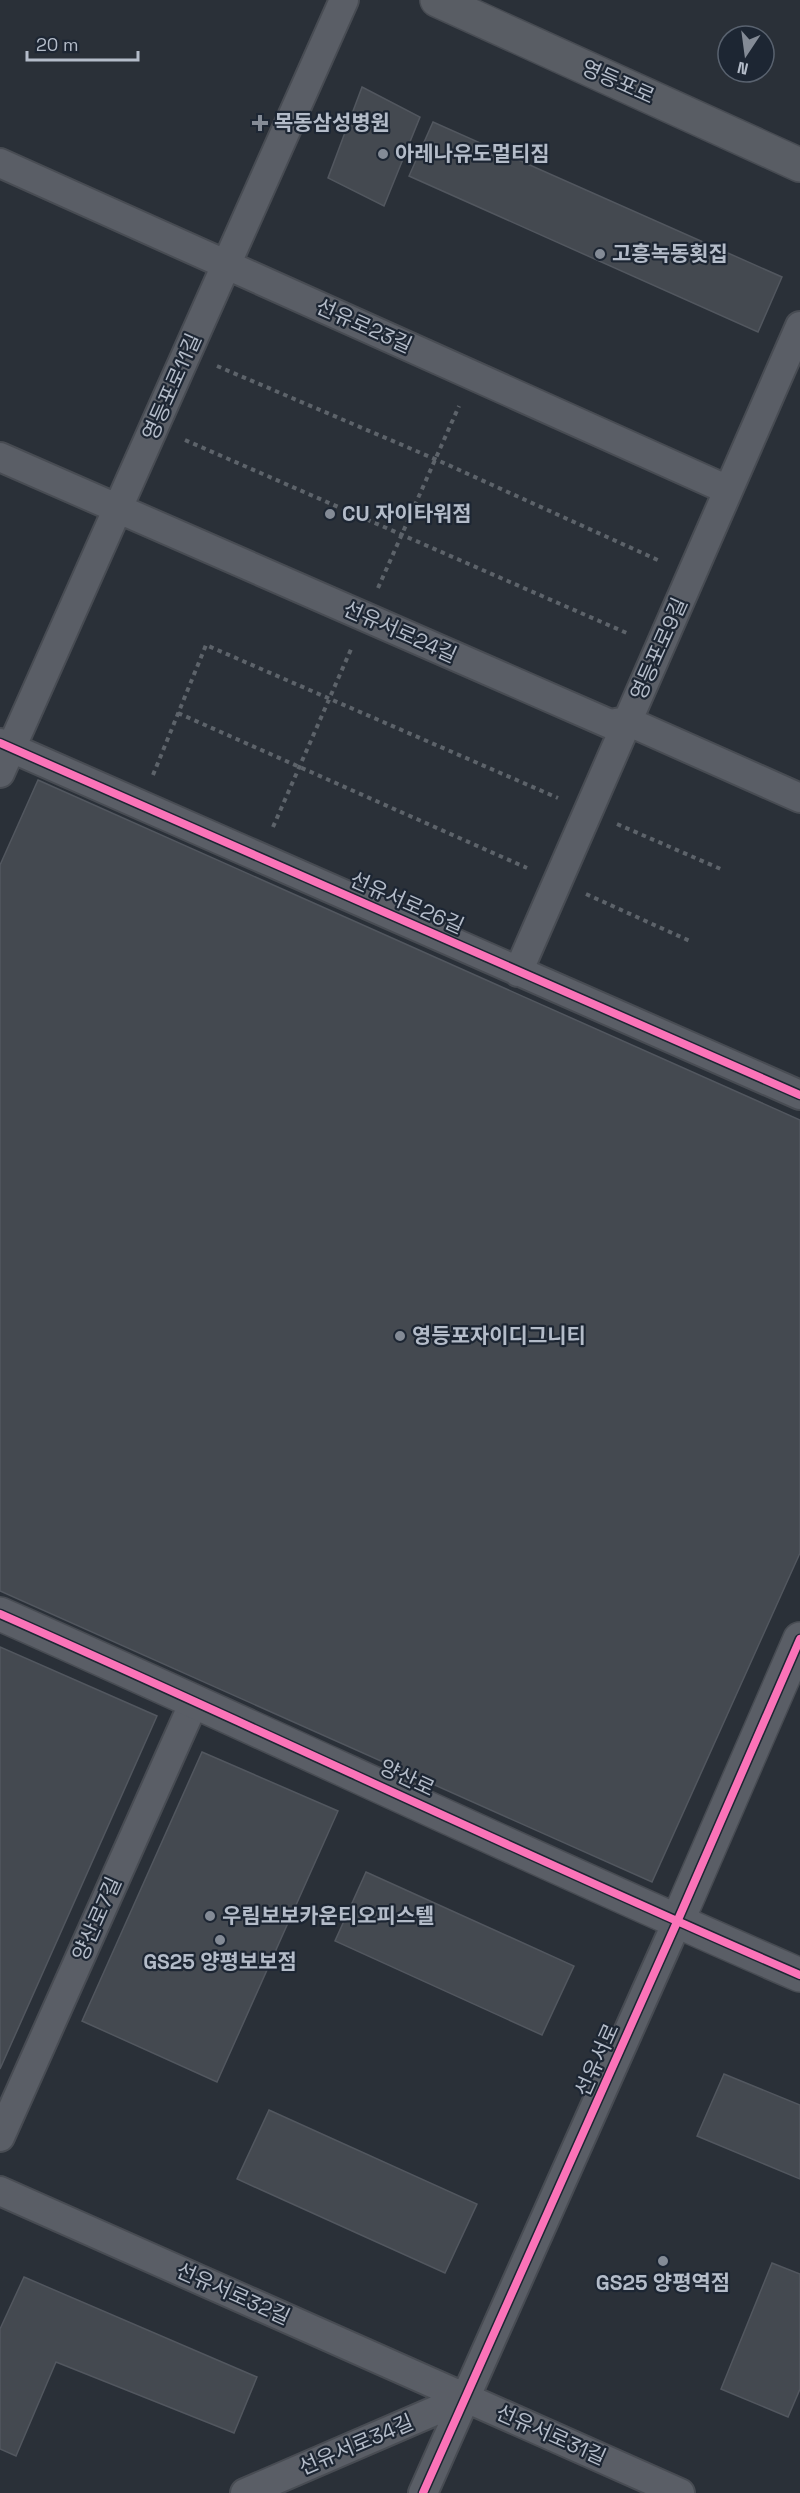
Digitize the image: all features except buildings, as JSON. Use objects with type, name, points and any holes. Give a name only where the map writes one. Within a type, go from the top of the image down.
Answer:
[{"type":"main road","name":"영등포로","points":[[437,0],[800,165]]},
{"type":"street","name":"영등포로11길","points":[[0,773],[6,745],[118,508],[344,0]]},
{"type":"street","name":"선유로23길","points":[[0,163],[728,490]]},
{"type":"street","name":"영등포로9길","points":[[518,972],[800,326]]},
{"type":"street","name":"선유서로24길","points":[[0,457],[610,724],[627,721],[800,798]]},
{"type":"street","name":"선유서로26길","points":[[6,745],[800,1095]]},
{"type":"street","name":"양산로","points":[[0,1614],[195,1700],[677,1922],[800,1975]]},
{"type":"street","name":"선유서로","points":[[423,2493],[800,1640]]},
{"type":"street","name":"양산로7길","points":[[0,2137],[195,1700]]},
{"type":"street","name":"선유서로32길","points":[[0,2191],[467,2397]]},
{"type":"street","name":"선유서로31길","points":[[467,2397],[630,2483],[680,2493]]},
{"type":"street","name":"선유서로34길","points":[[245,2493],[467,2397]]},
{"type":"path","points":[[187,353],[435,459],[691,575]]},
{"type":"path","points":[[154,427],[660,647]]},
{"type":"path","points":[[141,806],[206,645],[723,870]]},
{"type":"path","points":[[178,713],[692,942]]},
{"type":"cycle path","points":[[0,743],[800,1095]]},
{"type":"cycle path","points":[[0,1614],[800,1975]]},
{"type":"cycle path","points":[[423,2493],[800,1639]]},
{"type":"place","name":"목동삼성병원","points":[[260,123]]},
{"type":"place","name":"아레나유도멀티짐","points":[[383,154]]},
{"type":"place","name":"고흥녹동횟집","points":[[600,254]]},
{"type":"place","name":"CU 자이타워점","points":[[330,514]]},
{"type":"place","name":"영등포자이디그니티","points":[[400,1336]]},
{"type":"place","name":"우림보보카운티오피스텔","points":[[210,1916]]},
{"type":"place","name":"GS25 양평보보점","points":[[220,1940]]},
{"type":"place","name":"GS25 양평역점","points":[[663,2261]]}]
